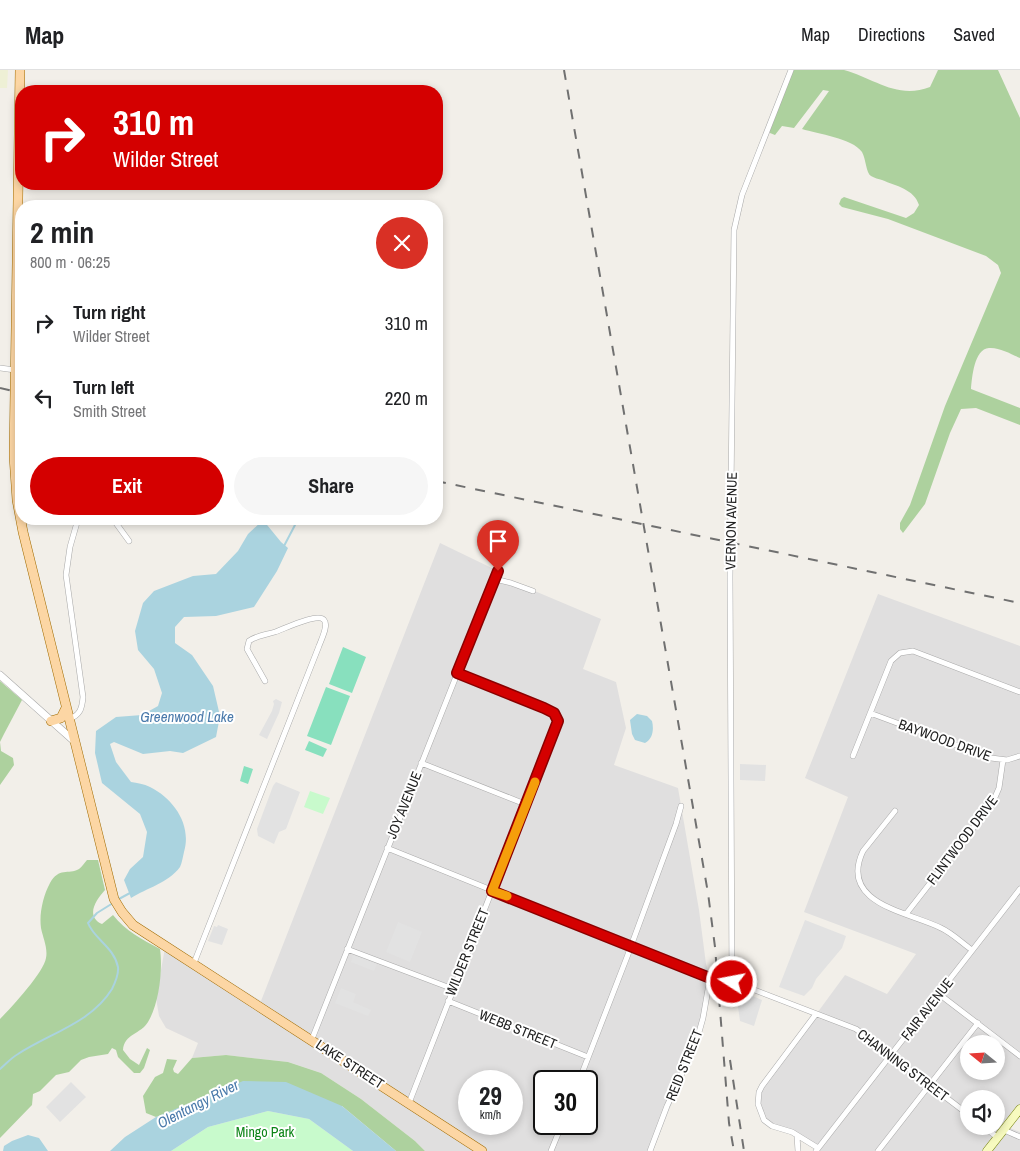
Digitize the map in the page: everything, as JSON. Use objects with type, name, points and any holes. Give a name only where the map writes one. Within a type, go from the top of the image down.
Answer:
[{"type":"main road","points":[[20,70],[20,85]]},
{"type":"main road","points":[[15,370],[15,478]]},
{"type":"main road","points":[[21,525],[74,740]]},
{"type":"main road","points":[[52,721],[61,718],[66,708]]},
{"type":"main road","name":"LAKE STREET","points":[[74,740],[111,889],[116,903],[133,925],[312,1039],[482,1151]]},
{"type":"main road","points":[[1005,1129],[1020,1109]]},
{"type":"main road","points":[[987,1151],[1000,1135]]},
{"type":"street","name":"VERNON AVENUE","points":[[732,982],[730,586],[734,230],[742,195],[791,70]]},
{"type":"street","points":[[0,368],[15,370]]},
{"type":"street","points":[[69,719],[80,713],[83,697],[66,575],[70,547],[76,525]]},
{"type":"street","points":[[118,525],[129,542]]},
{"type":"street","name":"JOY AVENUE","points":[[312,1039],[498,571]]},
{"type":"street","points":[[495,580],[511,583],[533,591]]},
{"type":"street","points":[[194,963],[319,646],[326,624],[324,620],[313,618],[249,640],[248,649],[265,681]]},
{"type":"street","points":[[853,756],[891,661],[904,651],[913,651],[1020,692]]},
{"type":"street","name":"WILDER STREET","points":[[409,1103],[558,724],[554,713],[457,673]]},
{"type":"street","points":[[0,675],[74,740]]},
{"type":"street","name":"BAYWOOD DRIVE","points":[[870,713],[985,756],[1003,760],[1020,756]]},
{"type":"street","name":"FLINTWOOD DRIVE","points":[[906,914],[992,804],[999,788],[1003,760]]},
{"type":"street","points":[[421,763],[526,804]]},
{"type":"street","points":[[583,1070],[631,946],[681,806]]},
{"type":"street","points":[[895,811],[863,851],[859,863],[859,875],[864,889],[874,900],[941,928],[972,950]]},
{"type":"street","name":"CHANNING STREET","points":[[387,848],[710,978],[732,982],[856,1029],[960,1108]]},
{"type":"street","name":"FAIR AVENUE","points":[[817,1149],[1020,889]]},
{"type":"street","points":[[347,949],[453,990]]},
{"type":"street","name":"REID STREET","points":[[650,1151],[667,1106],[696,1043],[710,978]]},
{"type":"street","points":[[939,994],[1020,1056]]},
{"type":"street","name":"WEBB STREET","points":[[448,1001],[588,1057]]},
{"type":"street","points":[[816,1014],[762,1086],[758,1099],[760,1113],[766,1123],[797,1136],[817,1149]]},
{"type":"street","points":[[878,1151],[978,1024]]},
{"type":"street","points":[[1005,1130],[1020,1137]]},
{"type":"street","points":[[551,1151],[558,1135]]},
{"type":"street","points":[[994,1135],[998,1138]]},
{"type":"street","points":[[797,1136],[798,1151]]},
{"type":"shaded area","points":[[440,543],[500,572],[499,576],[601,619],[583,669],[616,682],[626,728],[614,765],[678,788],[699,910],[706,964],[711,981],[701,1029],[653,1151],[425,1151],[361,1099],[321,1073],[288,1062],[226,1055],[192,1058],[198,1043],[166,1028],[159,1016],[156,998],[166,942],[261,1001]]},
{"type":"shaded area","points":[[878,594],[1020,646],[1020,1104],[1005,1123],[1005,1090],[960,1090],[960,1135],[1005,1135],[1005,1126],[1020,1132],[1020,1151],[818,1151],[821,1148],[765,1119],[760,1102],[761,1092],[765,1084],[845,975],[887,994],[916,954],[804,912],[848,797],[805,778]]},
{"type":"shaded area","points":[[276,699],[282,702],[267,739],[259,735],[272,711],[273,701]]},
{"type":"shaded area","points":[[740,764],[766,765],[765,781],[740,780]]},
{"type":"shaded area","points":[[276,782],[300,792],[286,829],[279,832],[274,844],[258,836],[257,829]]},
{"type":"shaded area","points":[[805,920],[846,936],[842,948],[804,996],[779,987]]},
{"type":"shaded area","points":[[398,922],[422,932],[410,962],[386,952]]},
{"type":"shaded area","points":[[218,925],[228,929],[222,945],[208,941],[214,926],[217,927]]},
{"type":"shaded area","points":[[353,955],[377,964],[374,971],[351,962]]},
{"type":"shaded area","points":[[341,988],[356,994],[353,1002],[371,1010],[368,1016],[335,1003]]},
{"type":"shaded area","points":[[743,992],[762,1000],[754,1026],[740,1021],[736,993]]},
{"type":"shaded area","points":[[71,1082],[86,1097],[60,1122],[46,1107]]},
{"type":"green space","points":[[0,70],[8,70],[7,88],[0,88]]},
{"type":"green space","points":[[793,70],[844,70],[886,86],[907,91],[930,87],[938,70],[998,70],[1020,118],[1020,358],[997,349],[989,348],[984,350],[980,353],[975,365],[971,389],[1020,408],[1020,425],[976,408],[961,409],[950,433],[925,504],[903,533],[900,529],[900,523],[910,505],[945,406],[1001,273],[998,265],[986,256],[888,219],[842,207],[839,204],[844,197],[906,218],[914,213],[919,205],[909,192],[899,186],[871,176],[862,152],[851,143],[802,129],[829,91],[823,90],[794,128],[782,126],[775,135],[770,133],[769,130]]},
{"type":"green space","points":[[343,647],[366,657],[352,693],[329,684]]},
{"type":"green space","points":[[0,681],[22,700],[0,742]]},
{"type":"green space","points":[[326,687],[350,696],[331,745],[307,736]]},
{"type":"green space","points":[[309,741],[327,749],[323,757],[305,750]]},
{"type":"green space","points":[[0,742],[1,751],[13,758],[14,765],[0,785]]},
{"type":"green space","points":[[244,766],[253,769],[248,784],[240,781]]},
{"type":"green space","points":[[310,791],[330,798],[323,814],[304,807]]},
{"type":"green space","points":[[87,860],[98,860],[105,890],[98,898],[94,908],[94,917],[97,921],[102,924],[113,915],[140,938],[160,949],[159,987],[152,1015],[145,1026],[126,1041],[123,1050],[130,1059],[139,1065],[147,1048],[150,1050],[144,1068],[140,1073],[134,1073],[118,1057],[116,1050],[112,1048],[108,1054],[81,1060],[69,1072],[56,1075],[40,1091],[33,1094],[32,1105],[0,1138],[0,1019],[26,990],[44,964],[46,950],[41,928],[41,911],[50,883],[60,873],[79,869]]},
{"type":"green space","points":[[226,1055],[288,1062],[321,1073],[361,1099],[425,1151],[396,1151],[342,1106],[176,1110],[156,1117],[146,1113],[143,1096],[155,1077],[163,1073],[167,1059],[177,1060],[173,1069],[178,1074],[192,1058]]},
{"type":"green space","name":"Mingo Park","points":[[268,1111],[309,1119],[353,1151],[171,1151],[208,1127]]},
{"type":"water","name":"Greenwood Lake","points":[[258,525],[267,525],[288,548],[277,571],[254,607],[216,616],[184,617],[175,627],[175,643],[192,655],[213,686],[220,716],[216,737],[183,753],[170,751],[143,754],[114,742],[110,744],[116,762],[131,782],[150,787],[167,798],[179,814],[185,832],[186,842],[180,867],[170,877],[131,898],[124,880],[130,869],[143,857],[147,832],[140,814],[102,783],[95,753],[96,731],[116,717],[142,715],[158,706],[162,693],[154,669],[138,650],[135,631],[143,603],[154,591],[193,576],[216,574],[238,551],[248,534]]},
{"type":"water","points":[[637,714],[647,716],[652,721],[652,734],[645,743],[635,740],[632,734],[630,720]]},
{"type":"water","name":"Olentangy River","points":[[243,1081],[286,1082],[342,1106],[396,1151],[353,1151],[309,1119],[268,1111],[208,1127],[171,1151],[110,1151],[125,1137],[156,1117]]},
{"type":"water","points":[[28,1135],[39,1138],[48,1151],[3,1151],[4,1146]]},
{"type":"waterway","points":[[284,546],[295,525]]},
{"type":"waterway","points":[[117,900],[130,893]]},
{"type":"waterway","points":[[0,1069],[18,1054],[93,1011],[112,989],[118,973],[116,960],[88,923],[97,913],[113,903]]},
{"type":"railway","points":[[564,70],[708,893],[715,947],[729,1123],[734,1151]]},
{"type":"railway","points":[[0,388],[15,392]]},
{"type":"railway","points":[[443,482],[1020,603]]},
{"type":"railway","points":[[730,1060],[744,1151]]},
{"type":"slow traffic","points":[[507,896],[492,891],[535,782]]},
{"type":"route","points":[[498,571],[457,673],[554,713],[558,724],[492,891],[710,978],[732,982]]}]
